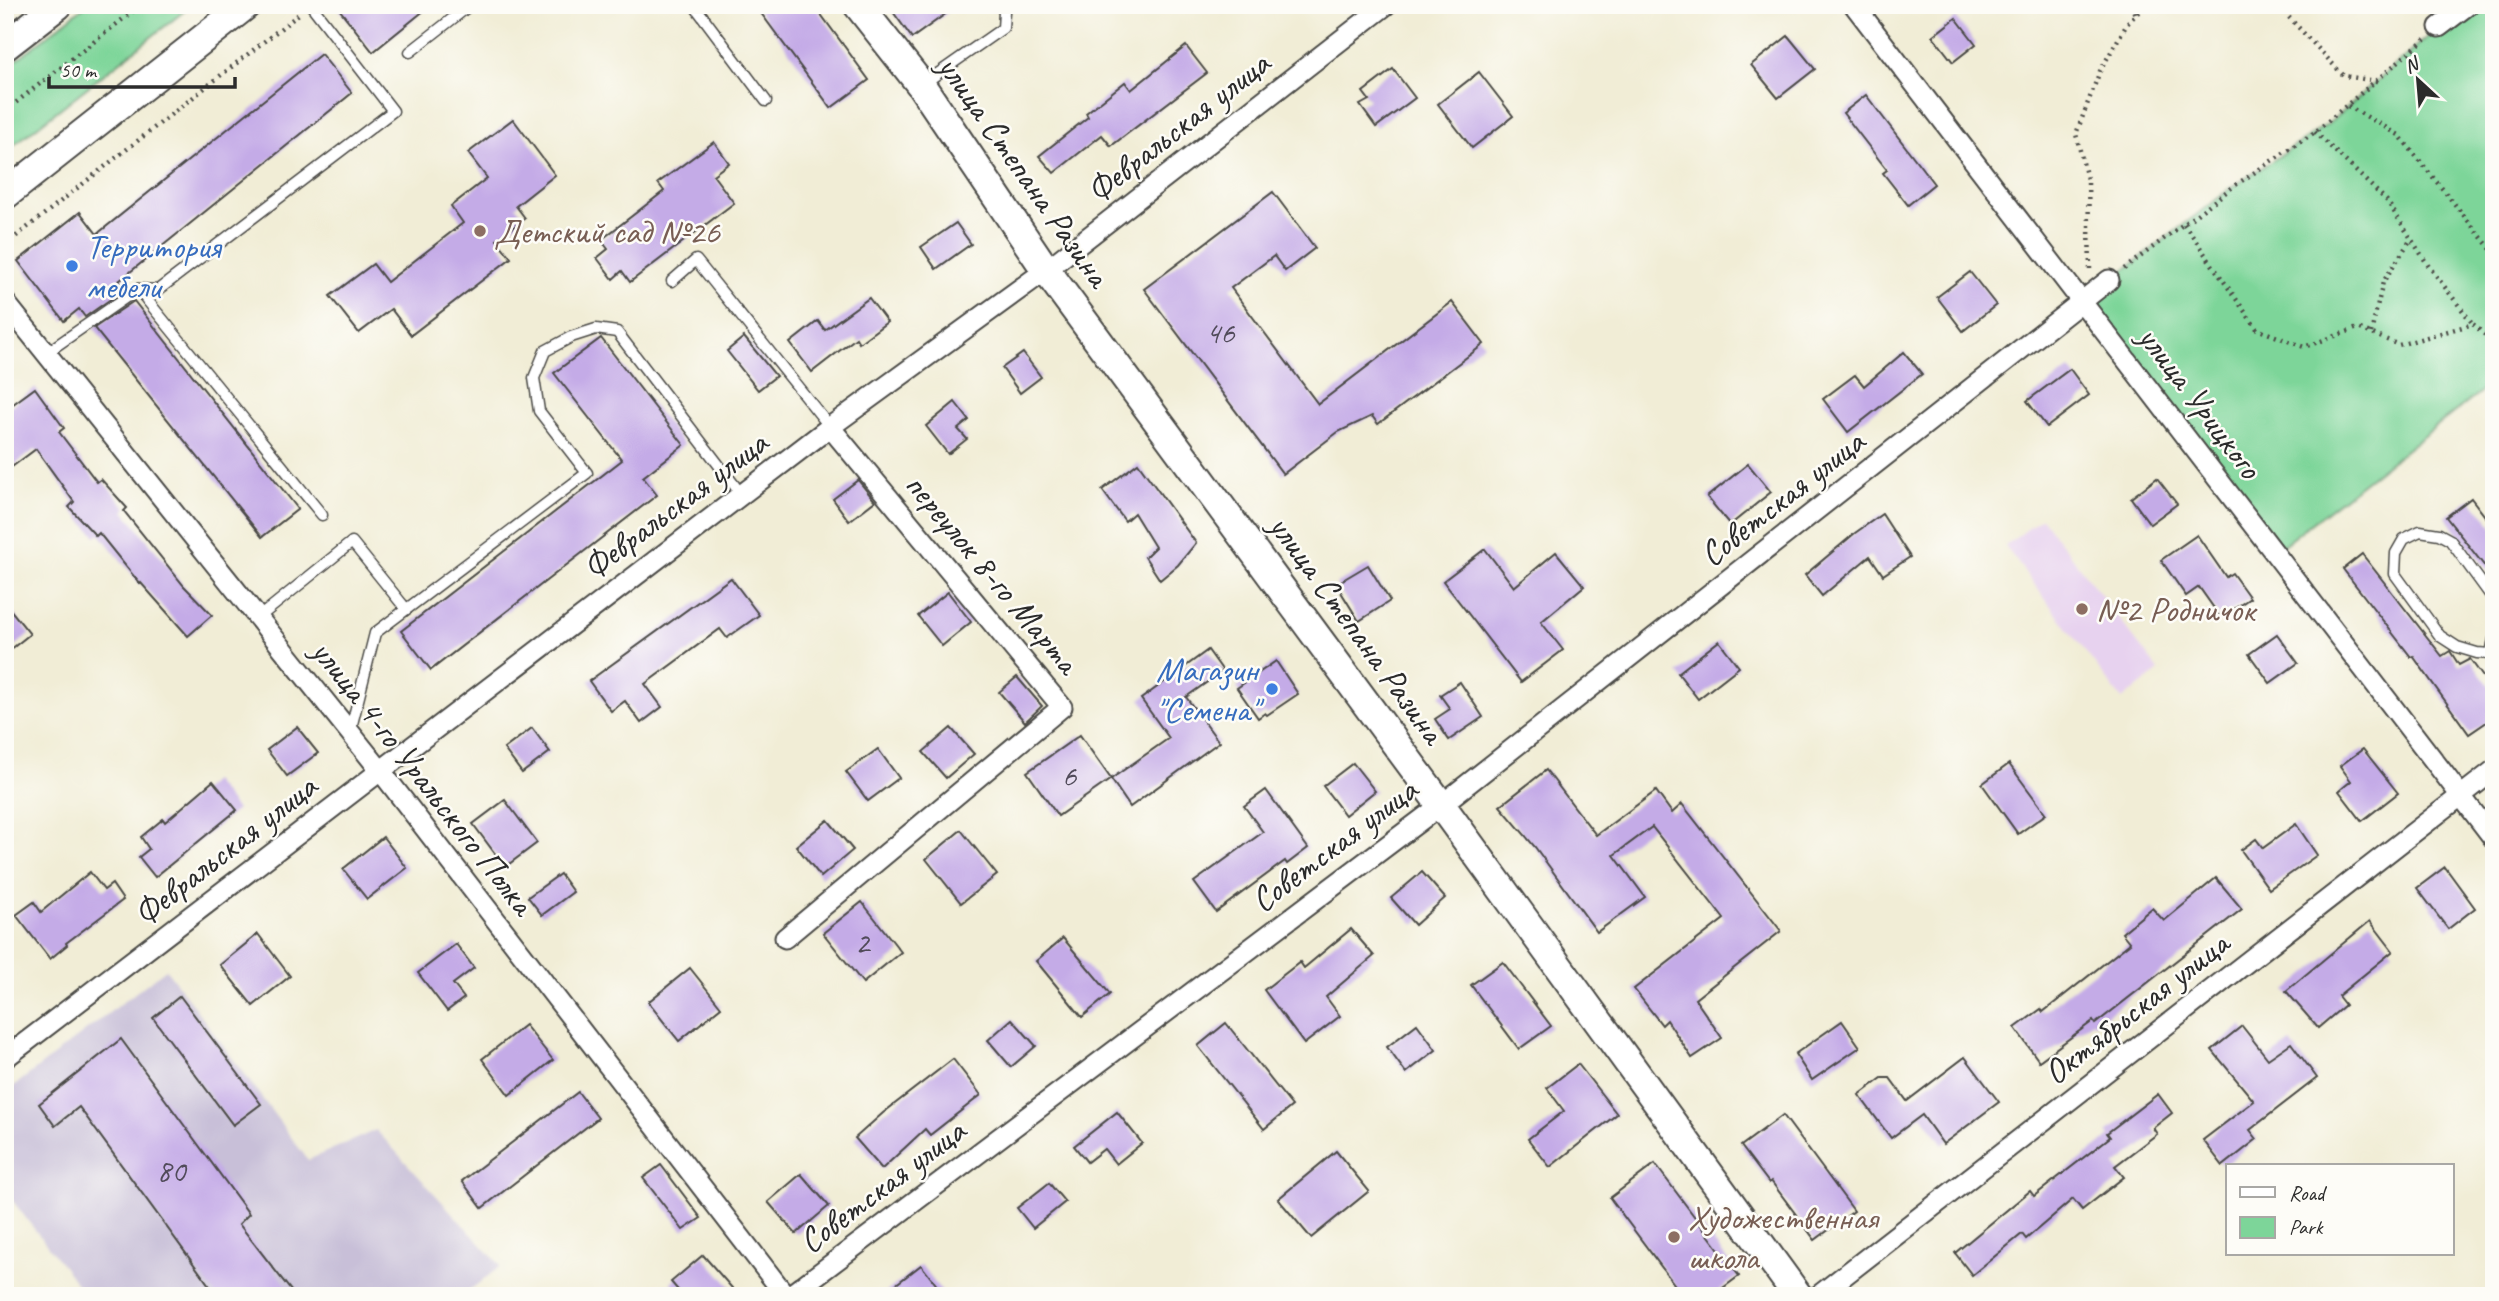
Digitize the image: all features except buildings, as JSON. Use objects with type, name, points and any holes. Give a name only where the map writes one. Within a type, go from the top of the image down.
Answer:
[{"type":"main road","points":[[5,46],[58,5]]},
{"type":"main road","points":[[5,195],[246,5]]},
{"type":"main road","name":"улица Степана Разина","points":[[858,5],[921,85],[1046,270],[1441,804],[1798,1296]]},
{"type":"street","name":"Февральская улица","points":[[5,1058],[741,494],[1046,270],[1386,5]]},
{"type":"street","name":"улица Урицкого","points":[[1854,5],[2088,298],[2494,839]]},
{"type":"street","points":[[2439,27],[2468,5]]},
{"type":"street","name":"Советская улица","points":[[788,1296],[1441,804],[2109,280]]},
{"type":"street","name":"улица 4-го Уральского Полка","points":[[5,302],[380,770],[788,1296]]},
{"type":"street","name":"переулок 8-го Марта","points":[[785,938],[1062,707],[830,427]]},
{"type":"street","name":"Октябрьская улица","points":[[1818,1296],[2494,770]]},
{"type":"lane","points":[[46,353],[138,289],[158,290],[393,111],[311,5]]},
{"type":"lane","points":[[410,52],[470,5]]},
{"type":"lane","points":[[694,5],[766,101]]},
{"type":"lane","points":[[921,85],[1003,28],[1004,12],[1000,5]]},
{"type":"lane","points":[[672,281],[696,260],[830,427]]},
{"type":"lane","points":[[138,289],[321,515]]},
{"type":"lane","points":[[350,733],[374,633],[587,473],[539,411],[534,378],[545,351],[571,337],[596,329],[617,332],[741,494]]},
{"type":"lane","points":[[2494,600],[2450,540],[2439,534],[2420,531],[2404,539],[2396,553],[2395,573],[2440,636],[2457,647],[2492,656],[2494,639]]},
{"type":"lane","points":[[258,618],[352,542],[406,609]]},
{"type":"path","points":[[5,111],[141,5]]},
{"type":"path","points":[[2130,5],[2135,15]]},
{"type":"path","points":[[2088,298],[2088,183],[2076,134],[2100,71],[2127,24],[2145,5]]},
{"type":"path","points":[[2272,5],[2284,12],[2344,76],[2376,81]]},
{"type":"path","points":[[5,245],[299,14]]},
{"type":"path","points":[[2109,280],[2234,186],[2315,132],[2439,27]]},
{"type":"path","points":[[2348,106],[2399,135],[2494,253]]},
{"type":"path","points":[[2315,132],[2387,201],[2473,324],[2494,343]]},
{"type":"path","points":[[2183,224],[2257,330],[2304,347],[2358,328],[2399,345],[2473,324]]},
{"type":"path","points":[[2371,333],[2383,282],[2412,239]]},
{"type":"shaded area","name":"№2 Родничок","points":[[2042,518],[2159,671],[2122,700],[2005,546]]},
{"type":"shaded area","points":[[166,969],[308,1160],[376,1130],[501,1266],[462,1296],[86,1296],[5,1191],[5,1093]]},
{"type":"green space","points":[[86,5],[192,5],[5,152],[5,69]]},
{"type":"green space","points":[[2468,5],[2494,5],[2494,394],[2488,386],[2274,552],[2083,302],[2234,186],[2328,124]]},
{"type":"place","name":"Детский сад №26","points":[[480,231]]},
{"type":"place","name":"Территория мебели","points":[[72,266]]},
{"type":"place","name":"№2 Родничок","points":[[2082,609]]},
{"type":"place","name":"Магазин \"Семена\"","points":[[1272,689]]},
{"type":"place","name":"Художественная школа","points":[[1674,1237]]}]
